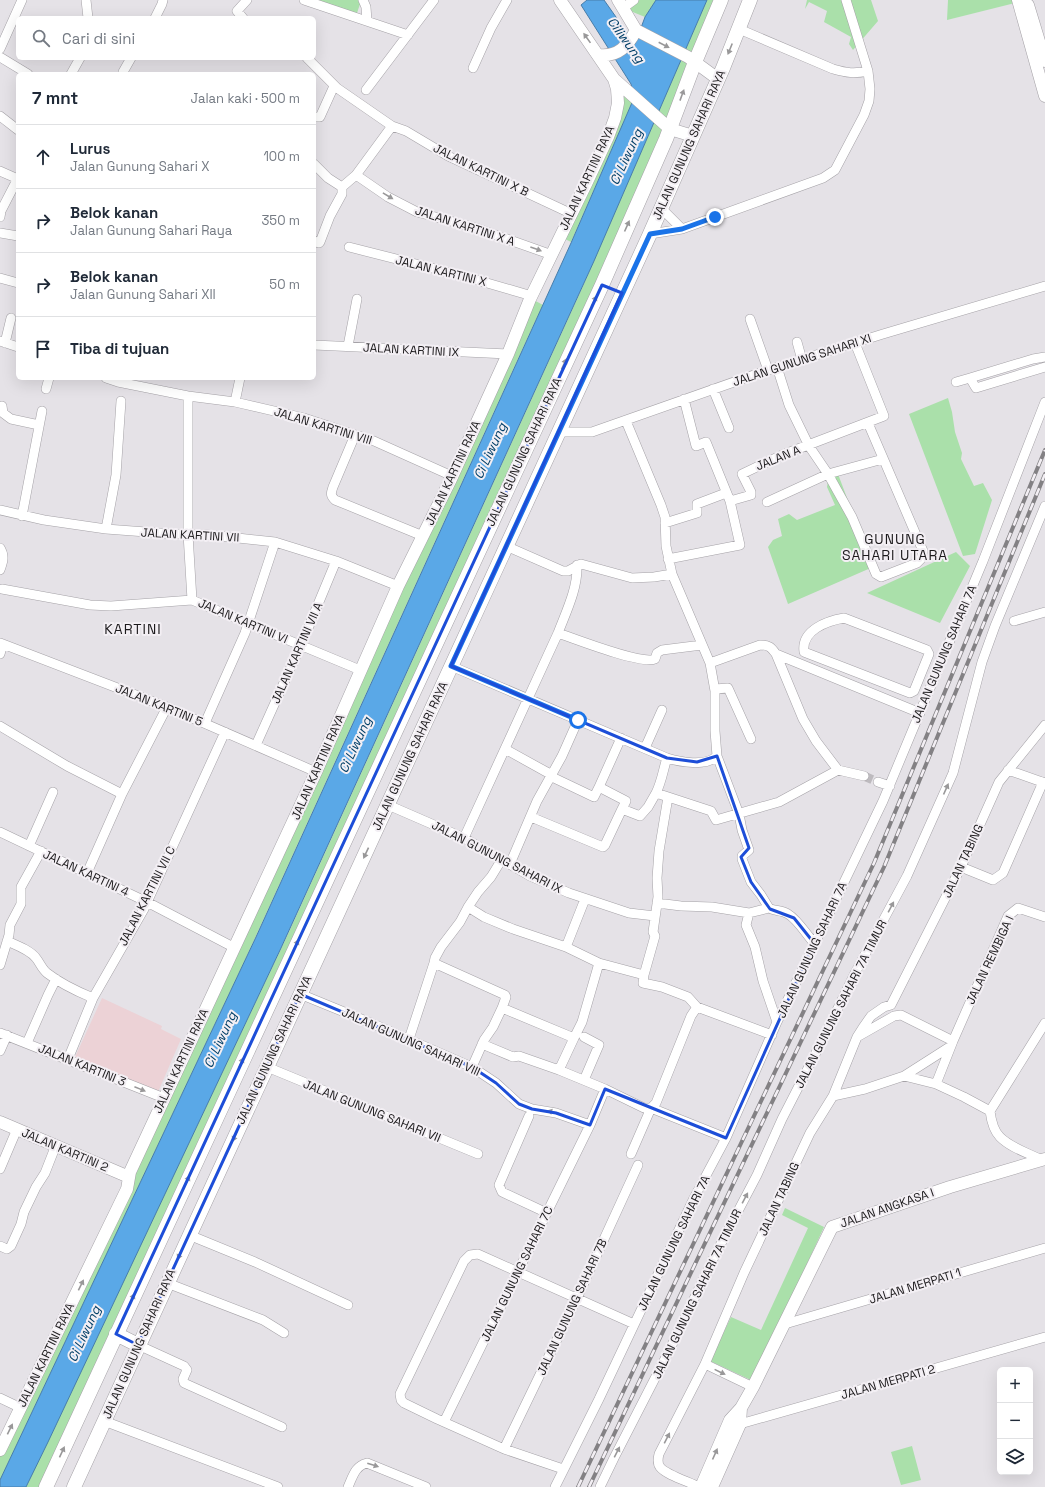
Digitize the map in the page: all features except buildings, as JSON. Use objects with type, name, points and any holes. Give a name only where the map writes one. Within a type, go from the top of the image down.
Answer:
[{"type":"main road","name":"JALAN GUNUNG SAHARI RAYA","points":[[46,1487],[602,284],[666,126],[691,59],[721,0]]},
{"type":"main road","name":"JALAN GUNUNG SAHARI RAYA","points":[[74,1487],[650,234],[718,79],[750,0]]},
{"type":"main road","points":[[602,284],[622,293]]},
{"type":"main road","points":[[116,1334],[138,1345]]},
{"type":"street","points":[[17,16],[22,0]]},
{"type":"street","points":[[86,0],[88,16]]},
{"type":"street","points":[[156,16],[163,0]]},
{"type":"street","points":[[241,16],[237,12],[247,0]]},
{"type":"street","points":[[304,0],[408,35]]},
{"type":"street","points":[[363,0],[366,7],[367,21]]},
{"type":"street","points":[[366,90],[434,0]]},
{"type":"street","points":[[473,68],[491,28],[507,0]]},
{"type":"street","points":[[560,0],[614,80],[666,126],[693,136]]},
{"type":"street","points":[[634,0],[620,4],[634,29],[691,59],[718,79]]},
{"type":"street","points":[[650,234],[682,229],[823,178],[835,170],[864,115],[869,101],[870,89],[868,71],[846,0]]},
{"type":"street","points":[[1018,0],[1042,64]]},
{"type":"street","points":[[1026,0],[1042,64],[1045,96]]},
{"type":"street","points":[[0,49],[15,23]]},
{"type":"street","points":[[598,55],[611,55],[623,49],[634,29]]},
{"type":"street","points":[[739,29],[834,69],[856,74],[868,71]]},
{"type":"street","points":[[0,57],[25,72]]},
{"type":"street","points":[[72,72],[79,60]]},
{"type":"street","points":[[123,72],[130,60]]},
{"type":"street","name":"JALAN KARTINI X B","points":[[308,60],[334,86],[392,126],[406,131],[448,156],[572,214]]},
{"type":"street","name":"JALAN KARTINI RAYA","points":[[1,1446],[127,1189],[130,1172],[316,772],[398,586],[424,536],[508,354],[532,296],[586,184],[615,118],[618,96],[614,80]]},
{"type":"street","points":[[316,118],[318,118],[321,115],[334,86]]},
{"type":"street","points":[[0,116],[16,128]]},
{"type":"street","points":[[316,242],[320,242],[330,216],[342,194],[342,187],[356,175],[392,126]]},
{"type":"street","points":[[316,166],[328,178],[342,187]]},
{"type":"street","points":[[0,172],[16,177]]},
{"type":"street","name":"JALAN KARTINI X A","points":[[356,175],[388,197],[417,212],[476,228],[552,255]]},
{"type":"street","points":[[0,217],[3,199],[16,181]]},
{"type":"street","points":[[661,208],[682,229]]},
{"type":"street","points":[[0,232],[16,236]]},
{"type":"street","name":"JALAN KARTINI X","points":[[349,247],[463,276],[532,296]]},
{"type":"street","points":[[0,278],[16,282]]},
{"type":"street","name":"JALAN GUNUNG SAHARI XI","points":[[559,432],[592,432],[773,369],[1045,286]]},
{"type":"street","points":[[348,346],[357,300]]},
{"type":"street","points":[[11,318],[2,342],[16,346]]},
{"type":"street","points":[[750,319],[808,446],[828,474],[852,517],[874,572],[881,577],[917,562],[924,554],[868,423]]},
{"type":"street","points":[[797,342],[802,360]]},
{"type":"street","name":"JALAN A","points":[[728,497],[751,495],[742,474],[748,470],[782,455],[884,416],[855,343]]},
{"type":"street","name":"JALAN KARTINI IX","points":[[316,345],[508,354]]},
{"type":"street","points":[[956,382],[1033,359],[1045,357]]},
{"type":"street","points":[[970,378],[976,388],[1045,367]]},
{"type":"street","points":[[46,389],[48,380]]},
{"type":"street","name":"JALAN KARTINI VIII","points":[[112,380],[188,396],[235,402],[304,418],[374,441],[452,476]]},
{"type":"street","points":[[235,402],[240,380]]},
{"type":"street","points":[[713,389],[729,428]]},
{"type":"street","points":[[188,396],[188,534],[192,600]]},
{"type":"street","points":[[668,559],[740,545],[728,497],[706,442],[696,446],[684,399]]},
{"type":"street","points":[[106,529],[116,475],[120,401]]},
{"type":"street","name":"JALAN GUNUNG SAHARI 7A","points":[[555,1487],[599,1399],[694,1198],[726,1138],[777,1022],[890,786],[986,554],[1045,402]]},
{"type":"street","points":[[2,406],[3,413],[11,419],[39,426]]},
{"type":"street","points":[[22,516],[42,411]]},
{"type":"street","points":[[626,420],[661,505],[665,522],[668,559],[672,574],[710,663],[715,689],[716,756],[739,814],[742,830],[749,850],[742,856],[742,859],[751,882],[762,895],[769,908]]},
{"type":"street","points":[[355,435],[333,487],[331,497],[335,500],[424,536]]},
{"type":"street","points":[[767,502],[828,474],[883,459]]},
{"type":"street","points":[[665,522],[697,513],[697,504],[728,497]]},
{"type":"street","name":"JALAN GUNUNG SAHARI 7A TIMUR","points":[[600,1487],[670,1351],[716,1253],[757,1175],[782,1119],[855,973],[910,869],[953,773],[982,662],[995,626],[1045,506]]},
{"type":"street","name":"JALAN KARTINI VII","points":[[0,510],[22,516],[106,529],[135,532],[201,534],[275,542],[336,561],[398,586]]},
{"type":"street","points":[[205,723],[249,625],[275,542]]},
{"type":"street","points":[[506,546],[563,571],[568,571],[581,564],[632,578],[654,578],[672,574]]},
{"type":"street","points":[[0,548],[3,552],[4,561],[0,570]]},
{"type":"street","name":"JALAN KARTINI VII A","points":[[256,745],[301,645],[336,561]]},
{"type":"street","points":[[464,838],[558,633],[576,579],[577,565]]},
{"type":"street","name":"JALAN KARTINI VI","points":[[2,589],[97,606],[192,600],[360,670]]},
{"type":"street","points":[[1014,621],[1045,612]]},
{"type":"street","points":[[844,618],[927,650],[929,654],[921,674],[914,691],[910,693],[804,652],[805,641],[819,626],[828,621],[844,618]]},
{"type":"street","points":[[558,633],[632,657],[650,661],[655,659],[657,653],[662,650],[702,645]]},
{"type":"street","points":[[0,654],[2,644]]},
{"type":"street","name":"JALAN KARTINI 5","points":[[2,644],[167,707],[316,772]]},
{"type":"street","points":[[710,663],[760,645],[772,647],[803,720],[816,741],[838,770],[864,776]]},
{"type":"street","points":[[776,654],[920,713]]},
{"type":"street","points":[[451,666],[667,758],[683,762],[697,762],[712,759],[716,756]]},
{"type":"street","points":[[921,674],[934,679]]},
{"type":"street","points":[[715,689],[728,688],[751,740]]},
{"type":"street","points":[[87,873],[122,794],[167,707]]},
{"type":"street","points":[[645,748],[662,710]]},
{"type":"street","points":[[409,1039],[435,958],[441,947],[460,922],[478,892],[506,862],[531,817],[537,801],[552,776],[578,720]]},
{"type":"street","name":"JALAN TABING","points":[[700,1487],[665,1471],[660,1466],[658,1461],[659,1454],[704,1364],[744,1273],[810,1134],[833,1096],[857,1037],[871,1016],[884,1007],[891,1005],[961,867],[999,782],[1045,725]]},
{"type":"street","points":[[0,726],[67,766],[122,794]]},
{"type":"street","name":"JALAN KARTINI VII C","points":[[68,1059],[93,998],[147,902],[225,732]]},
{"type":"street","points":[[505,749],[552,776],[594,797],[621,738]]},
{"type":"street","points":[[622,809],[641,816],[662,781],[661,777],[667,758]]},
{"type":"street","points":[[656,792],[711,811],[716,820],[779,802],[838,770]]},
{"type":"street","points":[[961,867],[994,880],[1003,873],[1044,783],[1008,770]]},
{"type":"street","points":[[878,782],[890,786]]},
{"type":"street","points":[[531,817],[603,847],[626,801],[598,787]]},
{"type":"street","points":[[29,846],[53,792]]},
{"type":"street","points":[[668,797],[659,851],[657,903],[653,932],[655,936],[643,983],[662,987],[688,997],[697,1007],[772,1035]]},
{"type":"street","name":"JALAN GUNUNG SAHARI IX","points":[[388,805],[464,838],[530,876],[569,893],[629,913],[655,916]]},
{"type":"street","name":"JALAN KARTINI 4","points":[[0,832],[147,902],[235,948]]},
{"type":"street","points":[[0,965],[10,925],[21,904],[21,888],[40,851]]},
{"type":"street","points":[[566,947],[585,899]]},
{"type":"street","points":[[657,903],[712,907],[749,913],[769,908],[782,911],[794,918],[814,943]]},
{"type":"street","points":[[468,907],[484,917],[512,929],[566,947],[599,963],[644,975]]},
{"type":"street","name":"JALAN REMBIGA I","points":[[952,1044],[1008,916],[1018,908],[1045,918]]},
{"type":"street","points":[[749,913],[746,925],[755,947],[763,981],[777,1022]]},
{"type":"street","points":[[0,926],[9,930]]},
{"type":"street","points":[[7,941],[30,953],[36,958],[42,968],[56,979],[74,990],[93,998]]},
{"type":"street","points":[[434,963],[505,995],[506,997],[493,1027],[482,1044],[472,1067]]},
{"type":"street","points":[[559,1070],[582,1022],[599,963]]},
{"type":"street","points":[[27,1043],[56,979]]},
{"type":"street","name":"JALAN GUNUNG SAHARI VIII","points":[[300,994],[472,1067],[496,1083],[519,1104],[532,1109],[556,1113],[590,1125]]},
{"type":"street","points":[[891,1005],[894,1016]]},
{"type":"street","points":[[631,1154],[651,1108],[656,1103],[691,1016],[697,1007]]},
{"type":"street","points":[[502,1008],[574,1038]]},
{"type":"street","points":[[857,1037],[894,1016],[901,1016],[952,1044]]},
{"type":"street","points":[[990,1111],[1045,1023]]},
{"type":"street","points":[[0,1051],[3,1034]]},
{"type":"street","name":"JALAN KARTINI 3","points":[[3,1034],[164,1098]]},
{"type":"street","points":[[584,1037],[599,1045],[584,1080]]},
{"type":"street","points":[[482,1044],[513,1057],[519,1056],[559,1070],[605,1089],[644,1108],[651,1108],[726,1138]]},
{"type":"street","points":[[833,1096],[865,1090],[904,1076],[952,1044]]},
{"type":"street","points":[[936,1084],[952,1044]]},
{"type":"street","name":"JALAN GUNUNG SAHARI VII","points":[[267,1067],[478,1154]]},
{"type":"street","points":[[904,1076],[936,1084],[964,1096],[990,1111],[995,1128],[1000,1137],[1013,1146],[1043,1159]]},
{"type":"street","points":[[590,1125],[605,1089]]},
{"type":"street","points":[[529,1116],[499,1185],[502,1192],[547,1213]]},
{"type":"street","name":"JALAN KARTINI 2","points":[[0,1122],[129,1177]]},
{"type":"street","name":"JALAN GUNUNG SAHARI 7C","points":[[444,1422],[590,1125]]},
{"type":"street","points":[[0,1169],[17,1129]]},
{"type":"street","points":[[0,1246],[7,1249],[11,1246],[21,1224],[24,1212],[36,1187],[45,1174],[56,1145]]},
{"type":"street","name":"JALAN ANGKASA I","points":[[712,1487],[741,1408],[785,1324],[832,1227],[950,1187],[1043,1159]]},
{"type":"street","name":"JALAN GUNUNG SAHARI 7B","points":[[504,1449],[577,1298],[638,1165]]},
{"type":"street","points":[[189,1235],[255,1262],[348,1305]]},
{"type":"street","name":"JALAN MERPATI 1","points":[[785,1324],[1045,1248]]},
{"type":"street","points":[[563,1469],[504,1449],[404,1403],[401,1400],[400,1394],[464,1261],[470,1255],[478,1254],[634,1324]]},
{"type":"street","points":[[167,1283],[262,1320],[284,1333]]},
{"type":"street","name":"JALAN MERPATI 2","points":[[735,1422],[1045,1337]]},
{"type":"street","points":[[138,1345],[184,1366],[187,1370],[183,1379],[184,1384],[282,1427]]},
{"type":"street","points":[[704,1364],[753,1387]]},
{"type":"street","points":[[0,1398],[20,1408]]},
{"type":"street","points":[[104,1421],[278,1487]]},
{"type":"street","name":"JALAN ANGKASA I","points":[[700,1487],[735,1422]]},
{"type":"street","points":[[348,1487],[356,1469],[367,1463],[426,1487]]},
{"type":"highlighted area","points":[[602,285],[622,293],[451,666],[667,758],[697,762],[717,756],[749,848],[741,857],[751,882],[770,909],[794,918],[814,943],[726,1138],[605,1089],[590,1125],[556,1113],[532,1109],[519,1104],[496,1083],[472,1067],[300,994],[138,1345],[116,1334]]},
{"type":"shaded area","points":[[102,998],[162,1026],[161,1029],[181,1039],[158,1092],[75,1057]]},
{"type":"green space","points":[[313,0],[360,0],[361,1],[356,16]]},
{"type":"green space","points":[[632,0],[656,0],[645,17],[623,8]]},
{"type":"green space","points":[[707,0],[721,0],[670,129],[46,1487],[26,1487],[288,934],[583,286]]},
{"type":"green space","points":[[807,0],[871,0],[878,21],[853,50],[849,44],[851,37],[824,22],[827,11],[809,2],[805,9]]},
{"type":"green space","points":[[948,0],[1018,0],[1019,2],[947,20]]},
{"type":"green space","points":[[617,89],[634,98],[571,242],[561,237],[615,118]]},
{"type":"green space","points":[[532,299],[543,305],[245,960],[0,1480],[0,1450]]},
{"type":"green space","points":[[948,398],[955,432],[962,453],[961,459],[974,486],[983,483],[992,500],[975,554],[963,556],[909,414]]},
{"type":"green space","points":[[838,474],[873,567],[788,604],[768,547],[773,540],[782,536],[778,519],[789,514],[797,520],[835,505],[827,487],[829,475]]},
{"type":"green space","points":[[956,552],[970,566],[940,623],[867,593]]},
{"type":"green space","points":[[785,1208],[824,1227],[753,1381],[710,1361],[731,1317],[761,1330],[808,1228],[782,1215]]},
{"type":"green space","points":[[912,1446],[921,1480],[901,1485],[891,1452]]},
{"type":"water","points":[[587,0],[604,0],[635,44],[645,17],[656,0],[707,0],[594,261],[281,948],[48,1442],[26,1487],[0,1487],[0,1480],[256,937],[571,243],[634,98],[631,84],[581,5]]},
{"type":"tunnel","points":[[864,776],[878,782]]},
{"type":"railway","points":[[578,1487],[874,863],[1045,450]]},
{"type":"railway","points":[[589,1487],[884,867],[1045,474]]},
{"type":"district","name":"GUNUNG SAHARI UTARA","points":[[895,548]]},
{"type":"district","name":"KARTINI","points":[[133,629]]},
{"type":"route","points":[[578,720],[451,666],[650,234],[682,229],[715,217]]},
{"type":"water label","name":"Ciliwung","points":[[626,40]]},
{"type":"water label","name":"Ci Liwung","points":[[626,157]]},
{"type":"water label","name":"Ci Liwung","points":[[490,451]]},
{"type":"water label","name":"Ci Liwung","points":[[355,745]]},
{"type":"water label","name":"Ci Liwung","points":[[220,1040]]},
{"type":"water label","name":"Ci Liwung","points":[[84,1334]]}]
